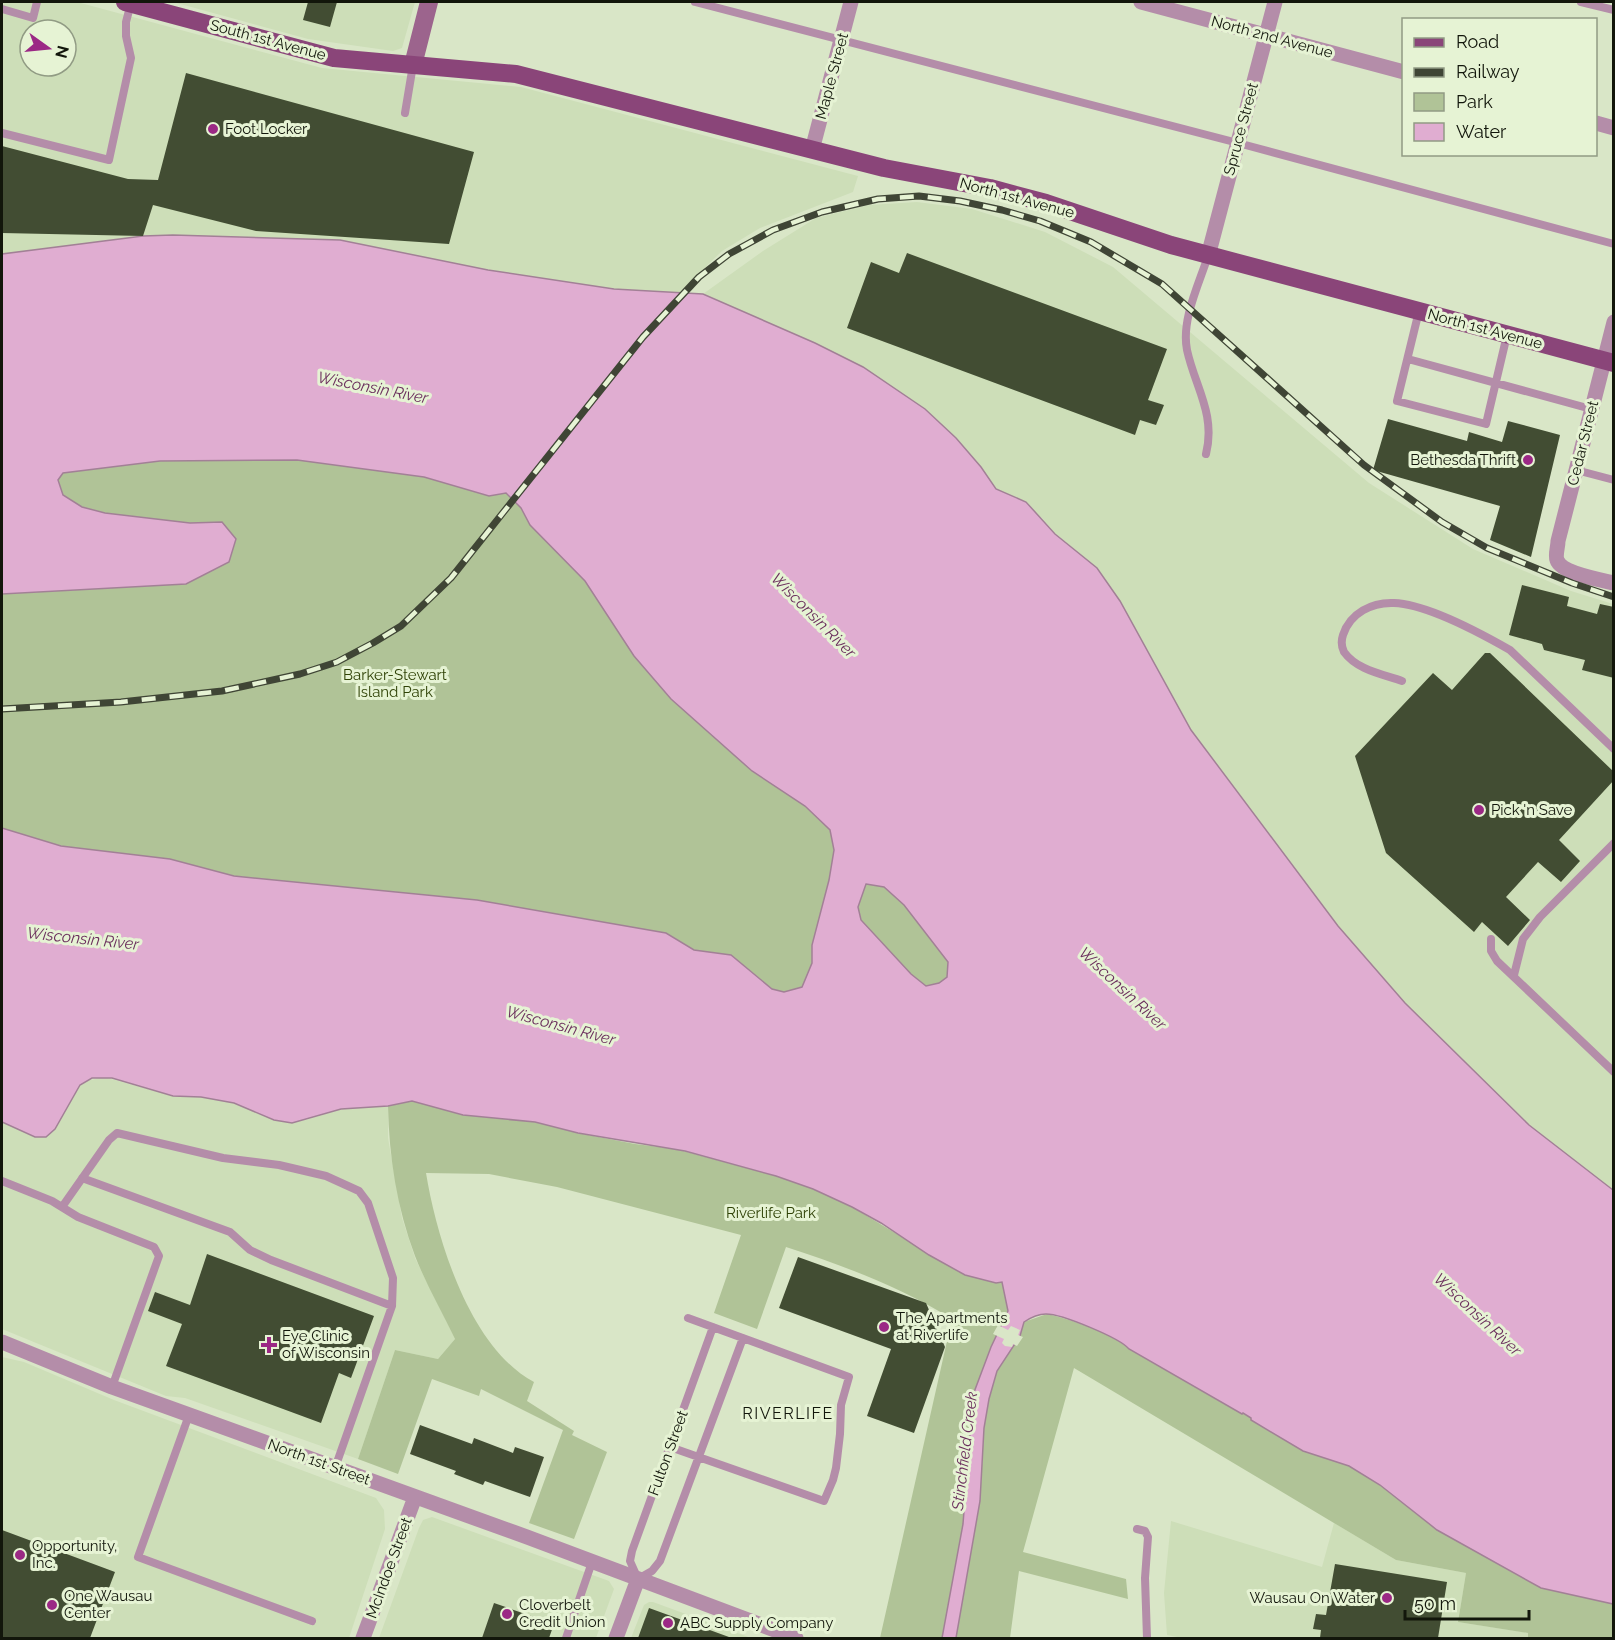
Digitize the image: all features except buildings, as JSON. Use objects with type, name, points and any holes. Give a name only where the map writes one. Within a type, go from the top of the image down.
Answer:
[{"type":"main road","name":"South 1st Avenue","points":[[129,2],[334,58],[413,65]]},
{"type":"main road","name":"North 1st Avenue","points":[[413,65],[516,74],[899,172],[976,185],[1028,198],[1135,235],[1208,256],[1609,362]]},
{"type":"street","points":[[413,65],[429,2]]},
{"type":"street","name":"Maple Street","points":[[812,150],[851,2]]},
{"type":"street","name":"North 2nd Avenue","points":[[1141,2],[1402,71]]},
{"type":"street","name":"Spruce Street","points":[[1208,256],[1275,2]]},
{"type":"street","points":[[1597,123],[1614,128]]},
{"type":"street","name":"Cedar Street","points":[[1614,322],[1609,362],[1591,409],[1558,541],[1556,558],[1567,570],[1614,583]]},
{"type":"street","name":"North 1st Street","points":[[2,1342],[112,1387],[796,1638]]},
{"type":"street","name":"McIndoe Street","points":[[363,1638],[415,1497]]},
{"type":"street","name":"Fulton Street","points":[[616,1638],[638,1579]]},
{"type":"lane","points":[[2,9],[33,18],[37,2]]},
{"type":"lane","points":[[2,133],[109,159],[131,58],[126,29],[129,2]]},
{"type":"lane","points":[[695,2],[1238,143],[1614,244]]},
{"type":"lane","points":[[1581,2],[1614,10]]},
{"type":"lane","points":[[405,113],[413,65]]},
{"type":"lane","points":[[1206,454],[1210,438],[1206,410],[1187,350],[1186,329],[1208,256]]},
{"type":"lane","points":[[1419,311],[1397,401],[1486,424],[1507,335]]},
{"type":"lane","points":[[1408,359],[1591,409]]},
{"type":"lane","points":[[1576,470],[1614,480]]},
{"type":"lane","points":[[1402,681],[1357,664],[1343,650],[1341,642],[1352,617],[1382,604],[1407,604],[1496,642],[1510,650],[1614,749]]},
{"type":"lane","points":[[1514,975],[1523,939],[1540,917],[1614,843]]},
{"type":"lane","points":[[1491,939],[1492,954],[1614,1072]]},
{"type":"lane","points":[[62,1207],[109,1140],[117,1133],[223,1158],[287,1166],[326,1176],[359,1191],[368,1203],[393,1278],[392,1306],[335,1468]]},
{"type":"lane","points":[[82,1178],[230,1232],[250,1250],[271,1260],[392,1306]]},
{"type":"lane","points":[[2,1181],[52,1201],[78,1216],[154,1247],[159,1256],[112,1387]]},
{"type":"lane","points":[[670,1447],[824,1501],[833,1480],[839,1450],[841,1405],[849,1377],[688,1318]]},
{"type":"lane","name":"Fulton Street","points":[[713,1327],[631,1556],[638,1579],[652,1571],[660,1561],[743,1338]]},
{"type":"lane","points":[[189,1415],[138,1557],[312,1621]]},
{"type":"lane","points":[[1137,1528],[1147,1533],[1148,1537],[1145,1578],[1147,1638]]},
{"type":"lane","points":[[566,1638],[592,1562]]},
{"type":"shaded area","points":[[2,2],[77,2],[322,68],[521,87],[858,176],[853,192],[760,228],[722,251],[679,293],[614,289],[488,270],[340,240],[143,236],[2,254]]},
{"type":"shaded area","points":[[173,2],[415,2],[402,48],[393,51],[308,39]]},
{"type":"shaded area","points":[[917,202],[972,209],[1045,232],[1113,267],[1369,483],[1473,549],[1571,591],[1613,604],[1613,1190],[1529,1125],[1405,1003],[1338,926],[1191,730],[1120,601],[1097,568],[1055,533],[1042,518],[996,489],[956,438],[925,409],[863,367],[815,343],[703,294],[763,251],[816,218],[869,205]]},
{"type":"shaded area","points":[[104,1077],[173,1096],[201,1097],[234,1103],[284,1122],[306,1120],[342,1109],[388,1106],[388,1138],[402,1218],[415,1258],[455,1339],[438,1359],[395,1350],[358,1459],[185,1398],[166,1396],[2,1329],[2,1122],[35,1137],[50,1134],[80,1085],[86,1081]]},
{"type":"shaded area","points":[[2,1357],[24,1362],[114,1400],[376,1498],[384,1510],[385,1529],[349,1638],[2,1638]]},
{"type":"shaded area","points":[[432,1517],[609,1581],[614,1589],[596,1638],[379,1638],[419,1528],[423,1520]]},
{"type":"shaded area","points":[[1171,1521],[1322,1567],[1334,1523],[1396,1560],[1466,1573],[1458,1622],[1529,1633],[1528,1638],[1182,1638],[1167,1635],[1164,1593]]},
{"type":"shaded area","name":"ABC Supply Company","points":[[649,1602],[751,1638],[631,1638],[644,1605]]},
{"type":"green space","name":"Barker-Stewart Island Park","points":[[297,460],[424,477],[489,496],[506,493],[521,508],[530,525],[585,581],[634,656],[671,699],[752,771],[805,806],[830,830],[834,850],[829,880],[812,945],[812,963],[802,987],[784,992],[772,989],[731,955],[694,950],[665,933],[477,900],[234,876],[170,859],[61,846],[2,828],[2,594],[186,584],[222,522],[190,523],[105,513],[82,507],[63,495],[58,480],[63,473],[160,461]]},
{"type":"green space","points":[[866,884],[884,887],[904,905],[948,962],[947,977],[939,983],[926,986],[911,974],[861,920],[858,907]]},
{"type":"green space","name":"Riverlife Park","points":[[412,1101],[463,1115],[535,1122],[635,1144],[676,1149],[776,1176],[813,1189],[852,1207],[965,1275],[1004,1283],[1004,1294],[1009,1307],[1007,1316],[991,1347],[973,1395],[963,1524],[942,1638],[880,1638],[952,1319],[872,1278],[786,1247],[757,1329],[714,1313],[741,1235],[557,1187],[489,1174],[426,1173],[448,1260],[460,1290],[475,1319],[492,1344],[511,1366],[534,1382],[527,1401],[574,1431],[572,1435],[607,1452],[574,1539],[529,1523],[563,1430],[481,1389],[479,1396],[432,1379],[398,1474],[358,1459],[395,1350],[438,1359],[455,1339],[415,1256],[403,1219],[395,1182],[388,1106]]},
{"type":"green space","points":[[1047,1314],[1079,1323],[1115,1338],[1129,1349],[1252,1418],[1251,1420],[1303,1451],[1349,1466],[1380,1485],[1437,1530],[1541,1588],[1613,1604],[1613,1638],[1528,1638],[1528,1633],[1458,1622],[1466,1573],[1396,1560],[1074,1368],[1023,1552],[1126,1579],[1128,1599],[1019,1571],[1010,1638],[956,1638],[980,1501],[984,1428],[989,1399],[997,1371],[1020,1336],[1024,1322]]},
{"type":"water","name":"Wisconsin River","points":[[143,236],[340,240],[488,270],[614,289],[703,294],[815,343],[863,367],[925,409],[956,438],[996,489],[1026,502],[1055,534],[1097,568],[1120,601],[1191,730],[1338,926],[1405,1003],[1529,1125],[1613,1190],[1613,1604],[1541,1588],[1437,1530],[1380,1485],[1349,1466],[1303,1451],[1243,1413],[1103,1333],[1077,1322],[1046,1314],[1035,1316],[1024,1322],[1020,1336],[997,1371],[984,1428],[980,1501],[956,1638],[942,1638],[963,1524],[973,1395],[991,1347],[1008,1311],[1002,1282],[996,1283],[965,1275],[852,1207],[813,1189],[776,1176],[685,1151],[578,1133],[535,1122],[463,1115],[412,1101],[388,1106],[341,1109],[292,1123],[274,1120],[234,1103],[201,1097],[173,1096],[112,1078],[92,1078],[80,1085],[55,1129],[46,1137],[35,1137],[2,1122],[2,828],[61,846],[170,859],[234,876],[477,900],[666,933],[694,950],[731,955],[772,989],[784,992],[802,987],[812,963],[812,945],[829,880],[834,850],[830,830],[805,806],[752,771],[671,699],[634,656],[585,581],[530,525],[521,508],[506,493],[489,496],[424,477],[297,460],[160,461],[63,473],[58,480],[63,495],[82,507],[105,513],[190,523],[222,522],[236,539],[229,562],[186,584],[2,594],[2,254]],"holes":[[[866,884],[884,887],[904,905],[948,962],[947,977],[939,983],[926,986],[911,974],[861,920],[858,907]]]},
{"type":"pier","points":[[998,1325],[1008,1330],[1011,1326],[1020,1330],[1018,1335],[1023,1337],[1017,1346],[1013,1344],[1012,1347],[1005,1346],[1002,1343],[1004,1339],[993,1334]]},
{"type":"railway","points":[[2,709],[121,702],[222,691],[300,674],[337,662],[373,643],[401,626],[451,578],[643,337],[699,277],[729,254],[773,230],[822,212],[878,199],[919,196],[960,201],[1002,210],[1040,221],[1091,242],[1162,284],[1364,465],[1442,522],[1487,548],[1572,583],[1614,597]]},
{"type":"place","name":"Foot Locker","points":[[213,129]]},
{"type":"place","name":"Bethesda Thrift","points":[[1528,460]]},
{"type":"place","name":"Pick 'n Save","points":[[1479,810]]},
{"type":"place","name":"The Apartments at Riverlife","points":[[884,1327]]},
{"type":"place","name":"Eye Clinic of Wisconsin","points":[[269,1345]]},
{"type":"place","name":"Opportunity, Inc.","points":[[20,1555]]},
{"type":"place","name":"Wausau On Water","points":[[1387,1598]]},
{"type":"place","name":"One Wausau Center","points":[[52,1605]]},
{"type":"place","name":"Cloverbelt Credit Union","points":[[507,1614]]},
{"type":"place","name":"ABC Supply Company","points":[[668,1623]]},
{"type":"district","name":"RIVERLIFE","points":[[788,1413]]},
{"type":"water label","name":"Stinchfield Creek","points":[[964,1451]]}]
